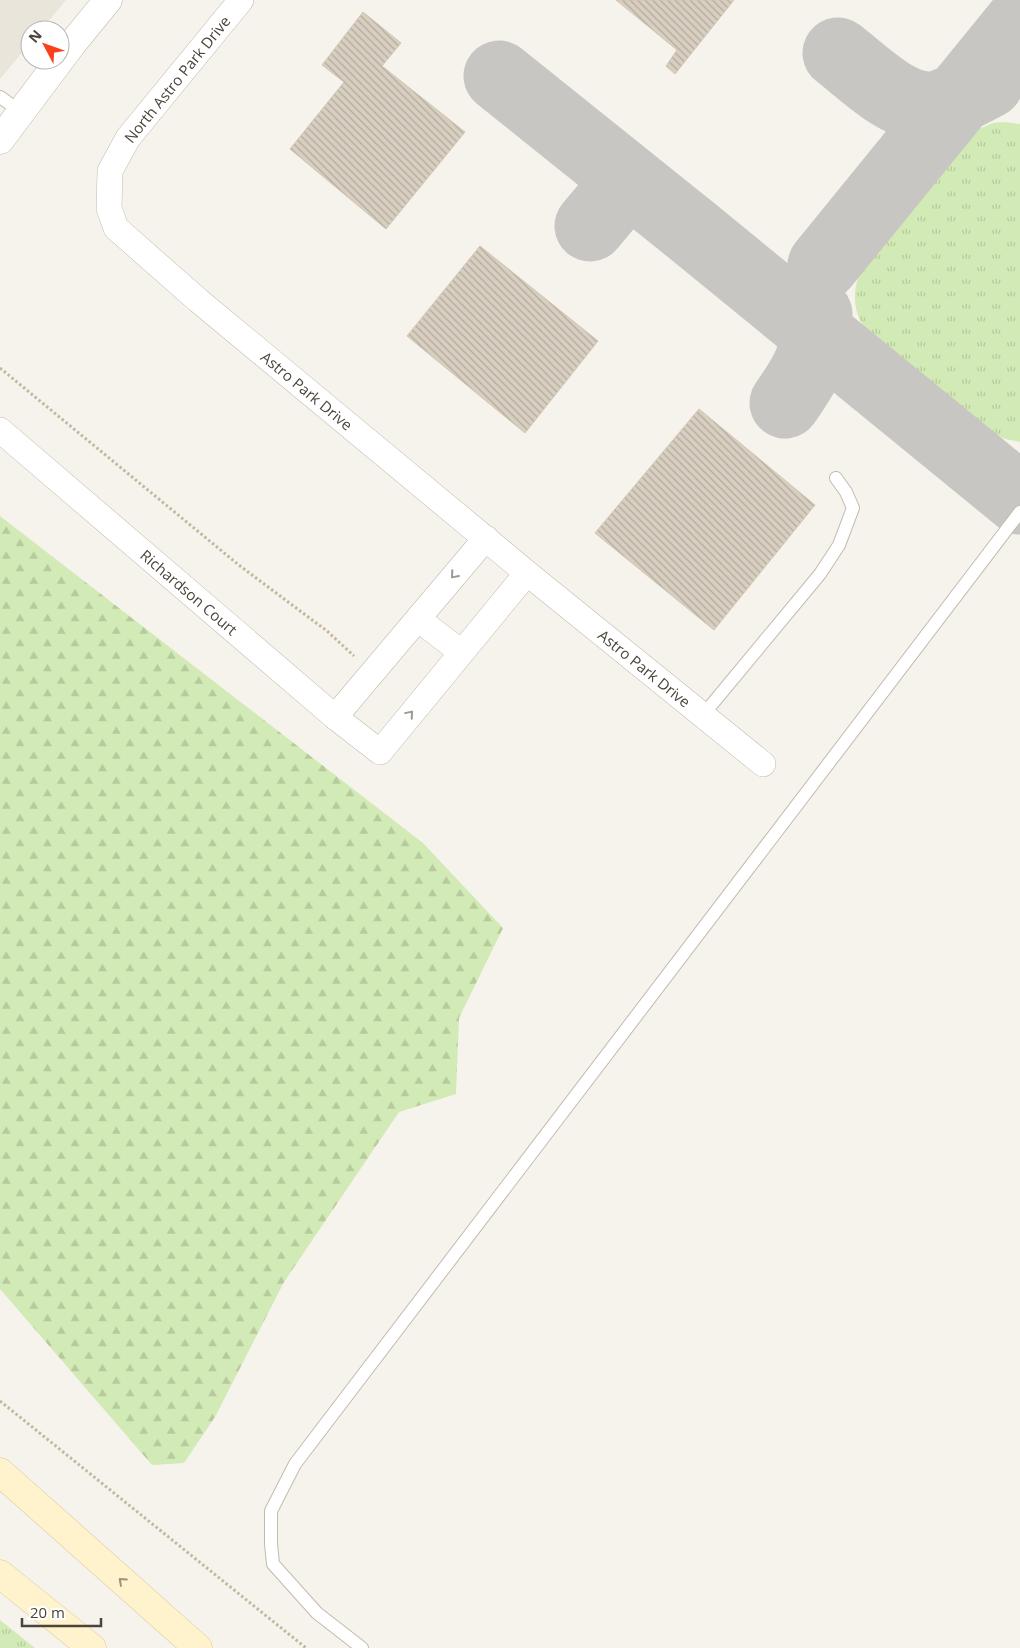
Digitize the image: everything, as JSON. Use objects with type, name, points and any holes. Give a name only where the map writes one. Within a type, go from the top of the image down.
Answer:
[{"type":"main road","points":[[0,1472],[198,1648]]},
{"type":"main road","points":[[0,1574],[92,1648]]},
{"type":"street","points":[[0,140],[10,105],[72,44],[108,0]]},
{"type":"street","name":"North Astro Park Drive","points":[[130,242],[116,228],[109,208],[110,171],[128,138],[241,0]]},
{"type":"street","name":"Astro Park Drive","points":[[130,242],[527,573],[763,764]]},
{"type":"street","name":"Richardson Court","points":[[0,430],[335,717],[380,752],[461,652]]},
{"type":"street","points":[[335,717],[486,538]]},
{"type":"street","points":[[418,619],[461,652],[527,573]]},
{"type":"lane","points":[[703,715],[820,574],[839,545],[853,508],[846,492],[836,478]]},
{"type":"lane","points":[[362,1648],[317,1613],[273,1564],[271,1511],[295,1464],[1020,512]]},
{"type":"path","points":[[0,368],[240,566],[327,631],[373,672]]},
{"type":"path","points":[[0,1401],[306,1648]]},
{"type":"shaded area","points":[[0,0],[66,0],[49,20],[20,20],[20,55],[0,79]]},
{"type":"green space","points":[[993,123],[1020,124],[1020,442],[1005,439],[984,429],[876,341],[862,323],[855,303],[857,282],[866,261],[953,152],[979,129]]},
{"type":"green space","points":[[0,516],[423,843],[503,928],[459,1018],[456,1094],[399,1112],[284,1282],[215,1417],[184,1463],[152,1465],[0,1289]]},
{"type":"green space","points":[[0,1620],[35,1648],[0,1648]]},
{"type":"building","points":[[616,0],[734,0],[675,74],[666,66],[677,50]]},
{"type":"building","points":[[363,12],[401,43],[382,66],[465,132],[386,229],[290,149],[344,82],[322,65]]},
{"type":"building","points":[[480,246],[598,341],[525,433],[407,336]]},
{"type":"building","points":[[699,409],[815,505],[714,630],[595,533]]},
{"type":"taxiway","points":[[823,265],[1020,23]]},
{"type":"taxiway","points":[[838,53],[881,88],[906,102],[918,106],[931,107],[944,104],[988,83]]},
{"type":"taxiway","points":[[499,76],[1020,499]]},
{"type":"taxiway","points":[[590,226],[616,195],[642,192]]},
{"type":"taxiway","points":[[785,403],[810,362],[815,341],[817,314]]}]
